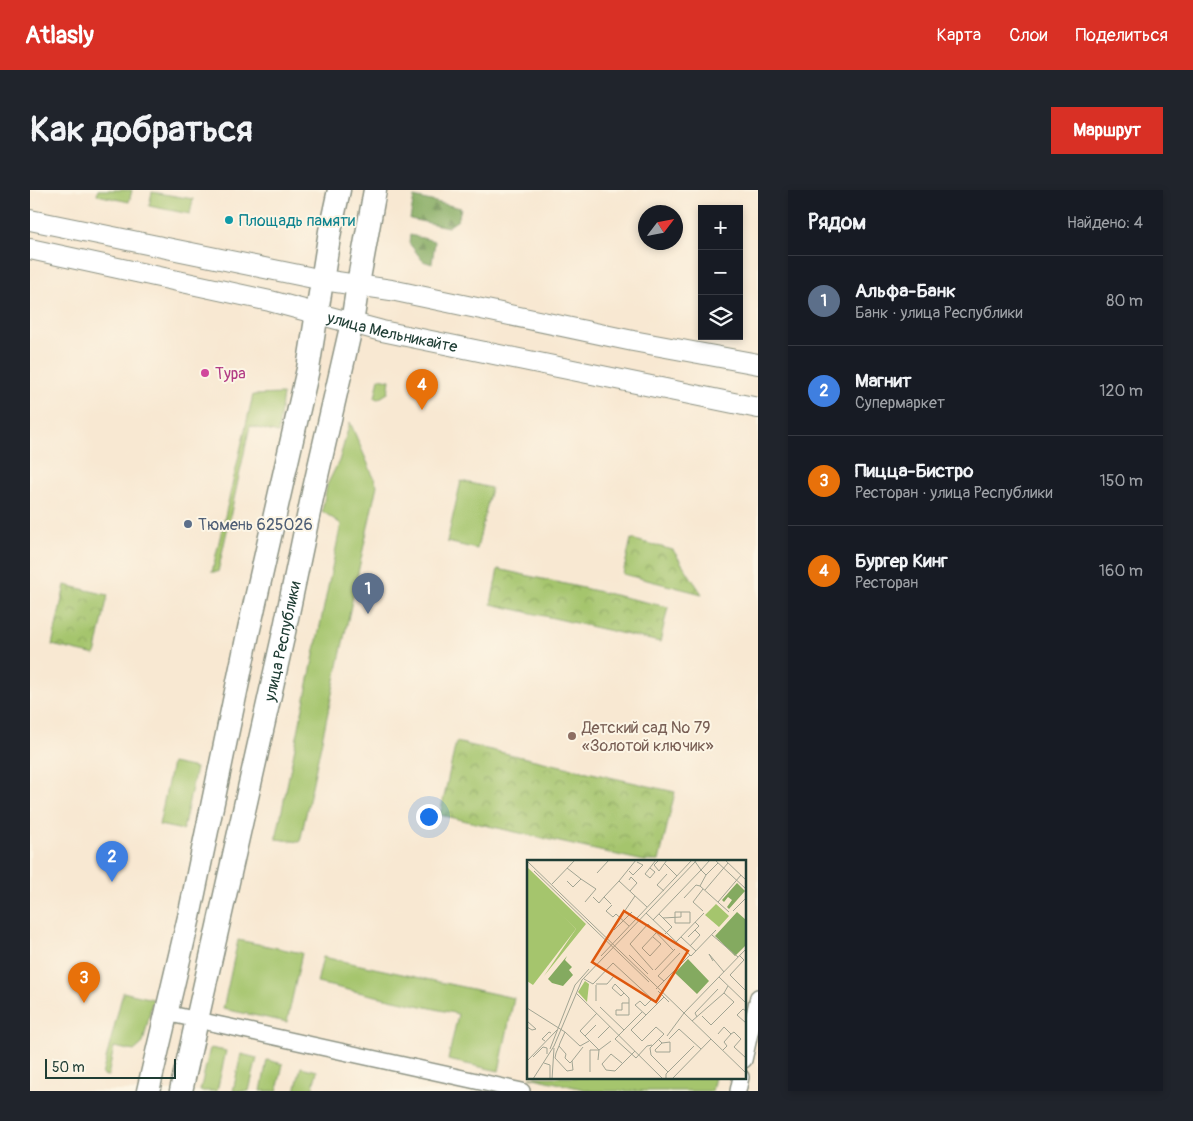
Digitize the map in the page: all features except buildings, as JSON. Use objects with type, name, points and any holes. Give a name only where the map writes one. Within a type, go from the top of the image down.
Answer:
[{"type":"main road","name":"улица Республики","points":[[148,1091],[188,917],[258,586],[308,369],[330,231],[339,190]]},
{"type":"main road","name":"улица Республики","points":[[181,1091],[352,323],[375,190]]},
{"type":"main road","points":[[30,220],[323,280],[391,290],[758,364]]},
{"type":"main road","name":"улица Мельникайте","points":[[30,249],[270,301],[391,333],[758,408]]},
{"type":"street","points":[[746,1051],[758,997]]},
{"type":"street","points":[[166,1013],[522,1091]]},
{"type":"street","points":[[738,1091],[741,1078]]},
{"type":"green space","points":[[98,190],[132,190],[129,202],[97,195]]},
{"type":"green space","points":[[152,192],[193,199],[190,214],[149,206]]},
{"type":"green space","points":[[414,197],[461,208],[458,220],[448,227],[410,219]]},
{"type":"green space","points":[[410,235],[435,241],[432,264],[423,261],[409,243]]},
{"type":"green space","points":[[379,378],[390,380],[388,393],[378,399],[375,398]]},
{"type":"green space","points":[[283,394],[278,433],[250,426],[218,572],[212,572],[253,395]]},
{"type":"green space","points":[[350,422],[377,485],[300,842],[276,839],[341,524],[322,511],[327,485],[339,461]]},
{"type":"green space","points":[[461,481],[491,488],[477,549],[447,542]]},
{"type":"green space","points":[[631,539],[673,550],[702,594],[623,574]]},
{"type":"green space","points":[[498,569],[668,607],[660,642],[491,604]]},
{"type":"green space","points":[[65,585],[108,595],[95,655],[52,645]]},
{"type":"green space","points":[[456,742],[675,792],[659,860],[640,860],[440,815]]},
{"type":"green space","points":[[172,763],[196,768],[183,830],[159,825]]},
{"type":"green space","points":[[238,940],[302,953],[287,1022],[223,1009]]},
{"type":"green space","points":[[323,957],[514,998],[499,1071],[448,1060],[458,1014],[317,983]]},
{"type":"green space","points":[[123,992],[153,999],[143,1043],[134,1051],[114,1047],[108,1076],[102,1075]]},
{"type":"green space","points":[[210,1048],[226,1051],[217,1091],[200,1091]]},
{"type":"green space","points":[[241,1054],[257,1058],[249,1091],[233,1091]]},
{"type":"green space","points":[[267,1060],[283,1064],[277,1091],[261,1091]]},
{"type":"green space","points":[[301,1067],[317,1071],[312,1091],[295,1091]]},
{"type":"green space","points":[[534,1078],[715,1078],[712,1091],[592,1091]]},
{"type":"place","name":"Площадь памяти","points":[[229,220]]},
{"type":"place","name":"Тура","points":[[205,373]]},
{"type":"place","name":"Бургер Кинг","points":[[422,410]]},
{"type":"place","name":"Тюмень 625026","points":[[188,524]]},
{"type":"place","name":"Альфа-Банк","points":[[368,614]]},
{"type":"place","name":"Детский сад № 79 «Золотой ключик»","points":[[572,736]]},
{"type":"place","name":"Магнит","points":[[112,882]]},
{"type":"place","name":"Пицца-Бистро","points":[[84,1003]]}]
